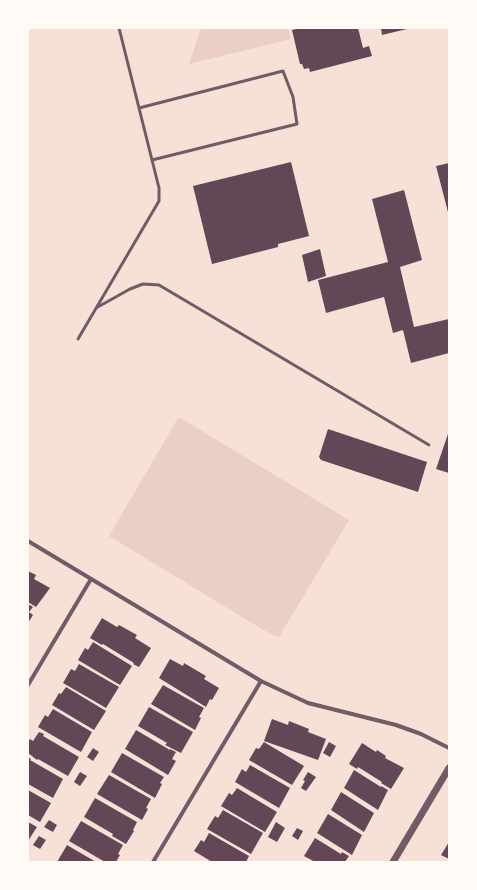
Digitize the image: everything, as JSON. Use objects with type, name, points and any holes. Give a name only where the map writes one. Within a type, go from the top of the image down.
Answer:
[{"type":"street","points":[[28,541],[261,681],[308,702],[396,724],[421,734],[449,748]]},
{"type":"street","points":[[28,685],[92,579]]},
{"type":"street","points":[[153,862],[261,681]]},
{"type":"street","points":[[393,862],[449,768]]},
{"type":"lane","points":[[78,338],[159,200],[159,188],[120,28]]},
{"type":"lane","points":[[139,108],[284,71],[293,97],[297,124],[152,160]]},
{"type":"lane","points":[[96,308],[130,289],[143,284],[159,285],[429,445]]},
{"type":"shaded area","points":[[201,28],[288,28],[291,39],[189,64]]},
{"type":"shaded area","points":[[178,418],[184,420],[349,520],[279,637],[265,631],[109,536]]},
{"type":"building","points":[[300,28],[358,28],[363,48],[369,46],[372,56],[310,72],[309,68],[304,69],[302,64],[300,64],[292,30]]},
{"type":"building","points":[[381,28],[407,28],[407,29],[382,35]]},
{"type":"building","points":[[291,162],[309,236],[278,244],[278,247],[212,264],[193,186]]},
{"type":"building","points":[[449,163],[449,212],[448,212],[436,166]]},
{"type":"building","points":[[404,190],[422,260],[400,267],[414,327],[449,319],[449,353],[411,363],[403,330],[393,333],[384,297],[326,313],[318,280],[388,262],[372,199]]},
{"type":"building","points":[[320,249],[326,276],[308,282],[302,255]]},
{"type":"building","points":[[328,429],[427,462],[418,492],[321,460],[319,457]]},
{"type":"building","points":[[449,431],[449,473],[436,469]]},
{"type":"building","points":[[28,571],[36,575],[34,579],[50,588],[36,607],[28,602]]},
{"type":"building","points":[[28,604],[33,607],[29,612],[33,615],[28,623]]},
{"type":"building","points":[[102,618],[117,627],[119,625],[137,635],[135,638],[151,648],[139,667],[103,644],[102,645],[90,638]]},
{"type":"building","points":[[93,642],[132,666],[120,685],[78,660],[85,648],[88,650]]},
{"type":"building","points":[[170,659],[183,666],[184,663],[206,676],[204,679],[219,688],[212,700],[210,699],[206,707],[159,678]]},
{"type":"building","points":[[79,664],[119,687],[106,708],[63,683],[71,669],[75,671]]},
{"type":"building","points":[[163,685],[204,708],[199,717],[201,718],[195,730],[151,704]]},
{"type":"building","points":[[66,687],[106,711],[94,730],[52,705],[59,693],[61,694]]},
{"type":"building","points":[[149,707],[193,732],[181,753],[165,745],[167,743],[138,726]]},
{"type":"building","points":[[53,709],[92,732],[81,752],[38,727],[45,715],[48,717]]},
{"type":"building","points":[[272,719],[288,725],[289,721],[309,729],[308,732],[326,739],[318,760],[264,741]]},
{"type":"building","points":[[136,730],[176,752],[172,759],[176,761],[168,775],[125,749]]},
{"type":"building","points":[[39,732],[44,734],[43,736],[79,757],[68,776],[38,759],[37,760],[28,753],[28,742],[30,739],[33,741]]},
{"type":"building","points":[[264,742],[304,766],[292,785],[249,760],[256,748],[259,749]]},
{"type":"building","points":[[329,742],[336,746],[330,757],[323,753]]},
{"type":"building","points":[[362,743],[376,752],[377,750],[386,756],[385,758],[404,768],[391,789],[358,767],[357,769],[349,764]]},
{"type":"building","points":[[93,748],[99,752],[93,761],[87,757]]},
{"type":"building","points":[[122,753],[164,777],[160,783],[162,784],[155,798],[111,772]]},
{"type":"building","points":[[28,757],[31,759],[30,760],[63,779],[53,798],[28,784]]},
{"type":"building","points":[[250,765],[290,788],[279,808],[235,782],[242,769],[246,772]]},
{"type":"building","points":[[354,770],[388,790],[378,810],[344,788]]},
{"type":"building","points":[[80,772],[87,776],[80,786],[74,782]]},
{"type":"building","points":[[308,772],[316,777],[306,791],[301,788],[305,781],[303,780]]},
{"type":"building","points":[[109,775],[151,799],[142,820],[97,794]]},
{"type":"building","points":[[237,788],[277,812],[265,832],[221,806],[229,793],[232,795]]},
{"type":"building","points":[[28,790],[51,803],[40,822],[28,815]]},
{"type":"building","points":[[341,792],[374,813],[364,832],[331,810]]},
{"type":"building","points":[[95,798],[137,822],[133,830],[134,831],[126,844],[112,836],[113,834],[84,817]]},
{"type":"building","points":[[223,810],[263,833],[251,854],[207,829],[215,816],[218,818]]},
{"type":"building","points":[[328,814],[362,835],[352,855],[317,833]]},
{"type":"building","points":[[49,820],[57,825],[53,832],[44,827]]},
{"type":"building","points":[[81,821],[123,845],[116,862],[105,862],[69,841]]},
{"type":"building","points":[[28,822],[37,827],[28,841]]},
{"type":"building","points":[[276,822],[285,828],[277,842],[268,837]]},
{"type":"building","points":[[297,828],[303,831],[298,840],[292,836]]},
{"type":"building","points":[[209,833],[249,856],[246,862],[212,862],[194,851],[201,840],[204,842]]},
{"type":"building","points":[[39,836],[46,840],[40,849],[33,845]]},
{"type":"building","points":[[315,838],[341,854],[342,852],[349,856],[345,862],[315,862],[304,856]]},
{"type":"building","points":[[449,842],[449,859],[441,855]]},
{"type":"building","points":[[67,845],[96,862],[57,862]]}]
